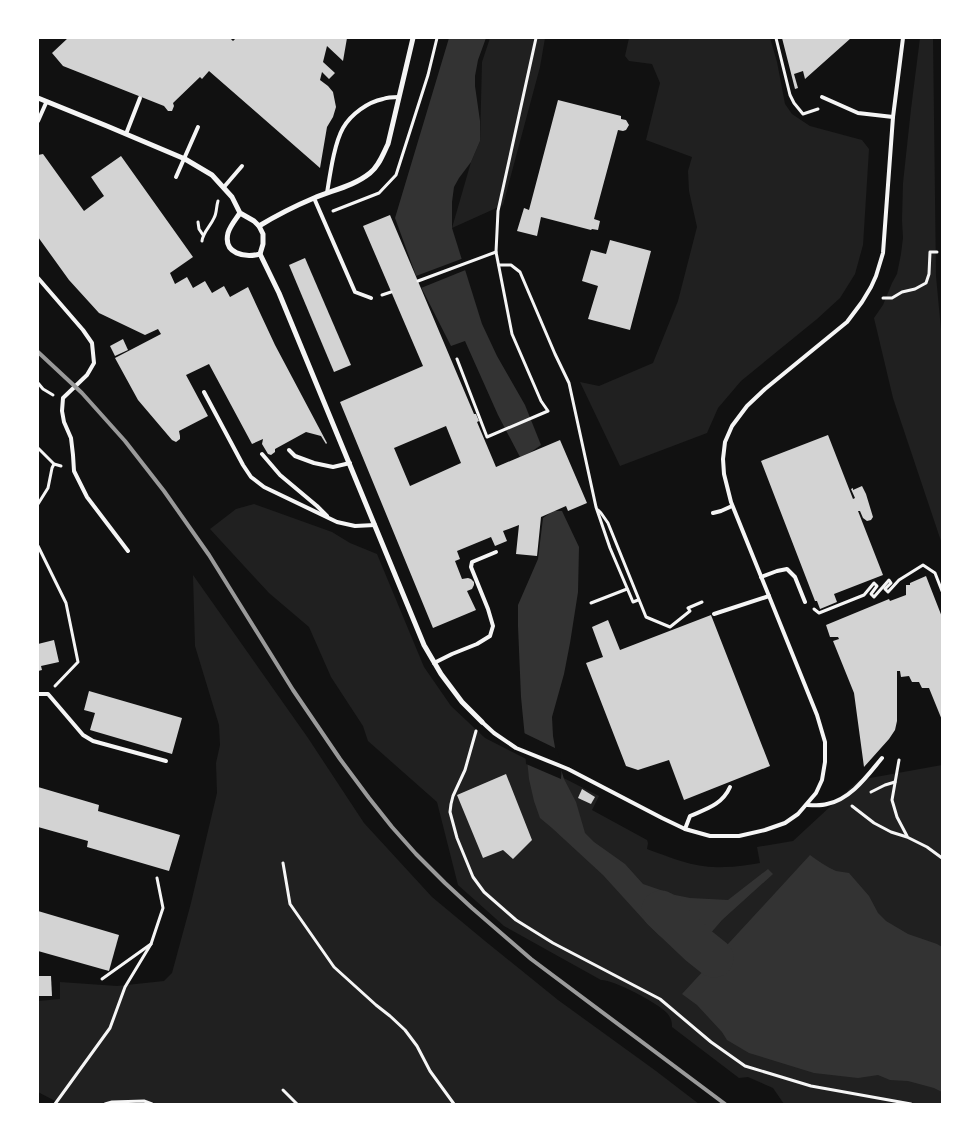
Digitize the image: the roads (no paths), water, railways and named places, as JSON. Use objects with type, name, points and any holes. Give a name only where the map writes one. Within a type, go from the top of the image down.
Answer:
[{"type":"street","points":[[259,226],[314,198],[355,183],[371,173],[381,161],[388,144],[413,38]]},
{"type":"street","points":[[38,98],[46,103],[185,159],[212,175],[232,197],[240,213],[259,226],[263,234],[260,254],[279,293],[424,645],[441,674],[462,702],[482,722]]},
{"type":"street","points":[[240,213],[229,232],[228,243],[235,253],[240,255],[251,256],[260,254]]},
{"type":"lane","points":[[482,722],[516,748],[568,769],[684,829],[710,836],[739,836],[785,823],[798,814],[816,793],[822,780],[825,762],[825,742],[816,715],[732,506],[724,474],[723,459],[725,442],[732,426],[747,406],[847,322],[871,288],[883,253],[892,118],[903,38]]},
{"type":"lane","points":[[327,194],[342,129],[364,106],[382,99],[399,97]]},
{"type":"lane","points":[[822,97],[858,113],[892,118]]},
{"type":"lane","points":[[126,134],[140,98]]},
{"type":"lane","points":[[38,121],[46,103]]},
{"type":"lane","points":[[176,177],[198,127]]},
{"type":"lane","points":[[224,187],[242,166]]},
{"type":"lane","points":[[314,198],[355,292],[371,298]]},
{"type":"lane","points":[[38,278],[92,343],[94,364],[87,375],[63,398],[62,411],[64,422],[71,438],[74,471],[87,497],[128,551]]},
{"type":"lane","points":[[204,392],[250,477],[264,487],[337,522],[355,526],[375,525]]},
{"type":"lane","points":[[289,450],[295,456],[314,463],[333,467],[350,463]]},
{"type":"lane","points":[[262,454],[280,475],[329,518]]},
{"type":"lane","points":[[713,514],[732,506]]},
{"type":"lane","points":[[434,663],[477,644],[490,636],[493,626],[471,567],[472,562],[496,552]]},
{"type":"lane","points":[[761,577],[787,569],[795,577],[805,602]]},
{"type":"lane","points":[[714,614],[769,596]]},
{"type":"lane","points":[[38,694],[48,694],[83,735],[93,740],[166,761]]},
{"type":"lane","points":[[807,804],[826,805],[840,800],[852,792],[882,758]]},
{"type":"lane","points":[[684,829],[690,816],[715,805],[726,796],[730,788]]},
{"type":"waterway","points":[[661,910],[714,958]]},
{"type":"railway","points":[[38,352],[82,393],[125,441],[164,491],[209,555],[293,690],[340,759],[392,827],[416,854],[472,908],[531,959],[725,1104]]}]
